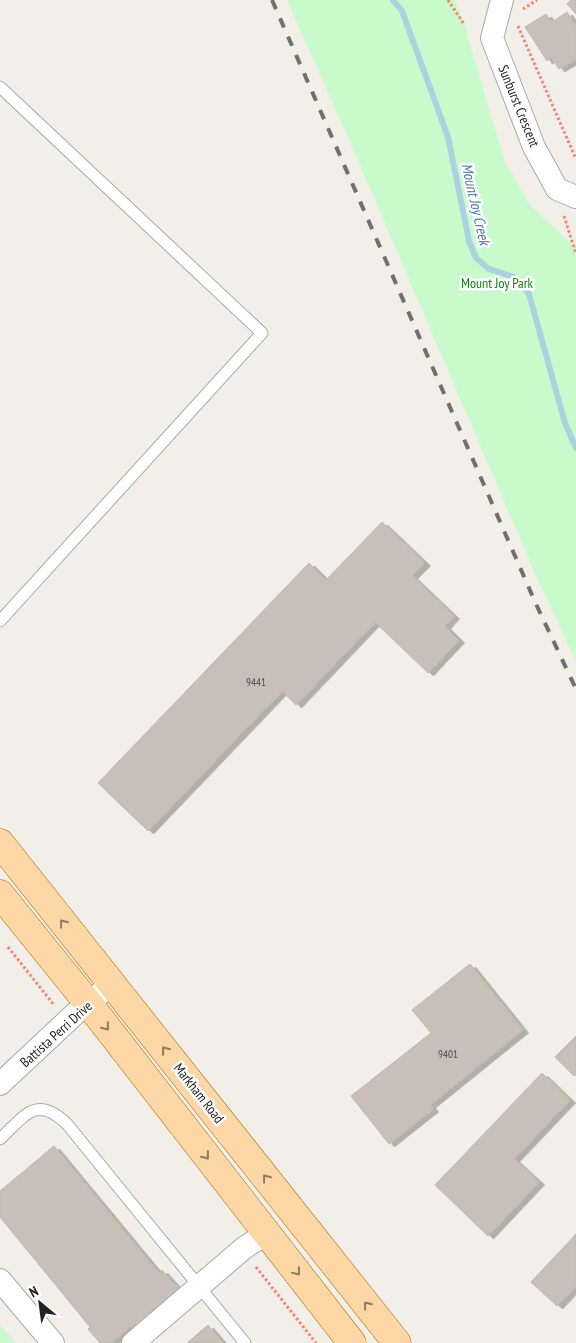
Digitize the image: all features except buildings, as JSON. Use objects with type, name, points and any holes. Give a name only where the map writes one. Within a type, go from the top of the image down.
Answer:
[{"type":"main road","name":"Markham Road","points":[[0,844],[397,1343]]},
{"type":"main road","points":[[0,894],[88,1003],[352,1343]]},
{"type":"street","name":"Sunburst Crescent","points":[[512,5],[492,38],[534,147],[567,193]]},
{"type":"street","name":"Battista Perri Drive","points":[[0,1084],[88,1003],[112,984]]},
{"type":"street","points":[[133,1343],[244,1248],[267,1233]]},
{"type":"street","points":[[0,1280],[53,1343]]},
{"type":"lane","points":[[0,88],[262,333],[0,621]]},
{"type":"lane","points":[[0,1139],[26,1114],[37,1109],[51,1110],[59,1116],[245,1343]]},
{"type":"path","points":[[448,0],[464,24]]},
{"type":"path","points":[[512,5],[537,0]]},
{"type":"path","points":[[517,24],[576,159]]},
{"type":"path","points":[[567,193],[576,254]]},
{"type":"path","points":[[6,944],[54,1004]]},
{"type":"path","points":[[256,1266],[316,1343]]},
{"type":"green space","name":"Mount Joy Park","points":[[287,0],[455,0],[464,24],[504,159],[529,204],[572,244],[576,254],[576,661],[540,585],[357,158]]},
{"type":"green space","points":[[0,1325],[16,1343],[0,1343]]},
{"type":"waterway","name":"Mount Joy Creek","points":[[393,0],[402,11],[448,137],[469,241],[476,258],[489,269],[514,277],[529,294],[565,423],[576,448]]},
{"type":"railway","points":[[272,0],[536,604],[576,689]]}]
